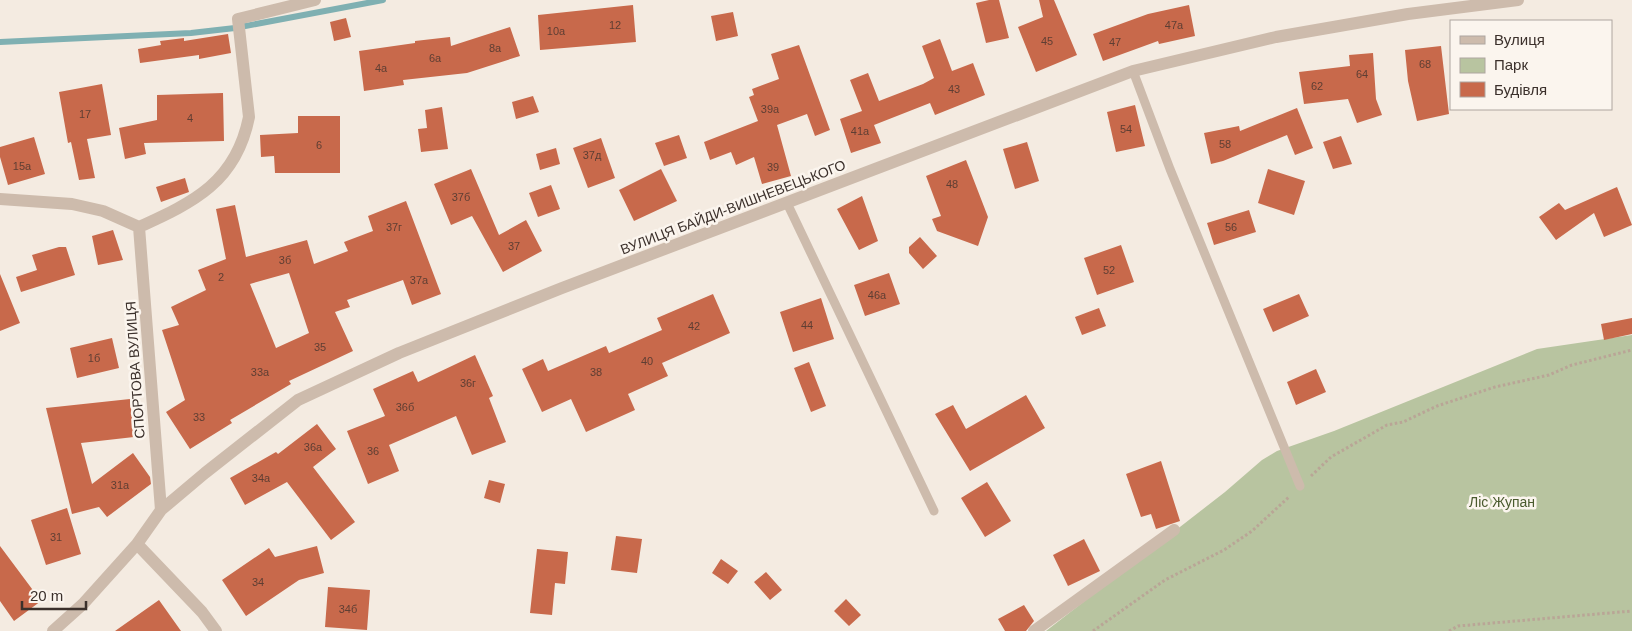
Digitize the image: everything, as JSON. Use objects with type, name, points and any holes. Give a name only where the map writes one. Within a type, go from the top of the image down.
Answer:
[{"type":"street","points":[[0,200],[72,204],[103,211],[139,227],[187,206],[214,185],[228,168],[246,133],[249,117],[238,18],[315,0]]},
{"type":"street","name":"ВУЛИЦЯ БАЙДИ-ВИШНЕВЕЦЬКОГО","points":[[53,631],[83,604],[136,544],[161,510],[205,473],[298,400],[399,353],[562,288],[1132,71],[1276,37],[1408,14],[1518,0]]},
{"type":"street","name":"СПОРТОВА ВУЛИЦЯ","points":[[139,227],[161,510]]},
{"type":"street","points":[[1034,631],[1174,530]]},
{"type":"street","points":[[136,544],[202,612],[216,631]]},
{"type":"lane","points":[[1132,71],[1170,169],[1300,486]]},
{"type":"lane","points":[[787,202],[934,511]]},
{"type":"path","points":[[1093,631],[1165,580],[1224,550],[1252,531],[1331,457],[1387,424],[1403,422],[1437,406],[1495,387],[1549,375],[1572,365],[1632,350]]},
{"type":"path","points":[[1449,631],[1458,626],[1632,612]]},
{"type":"green space","name":"Ліс Жупан","points":[[1632,335],[1632,631],[1046,631],[1225,492],[1262,460],[1277,451],[1334,431],[1537,349]]},
{"type":"building","points":[[999,0],[1009,38],[986,43],[976,3]]},
{"type":"building","points":[[1039,0],[1054,0],[1077,55],[1036,72],[1018,27],[1043,17]]},
{"type":"building","points":[[633,5],[636,42],[540,50],[538,15]]},
{"type":"building","points":[[1189,5],[1195,36],[1159,44],[1158,41],[1103,61],[1093,34],[1148,14]]},
{"type":"building","points":[[733,12],[738,36],[716,41],[711,16]]},
{"type":"building","points":[[346,18],[351,37],[334,41],[330,22]]},
{"type":"building","points":[[510,27],[520,56],[467,73],[403,80],[404,85],[364,91],[359,51],[450,37],[451,46]]},
{"type":"building","points":[[228,34],[231,53],[199,59],[199,55],[140,63],[138,49],[161,45],[160,41],[184,38],[184,41]]},
{"type":"building","points":[[940,39],[952,71],[973,63],[985,95],[935,115],[930,103],[874,125],[881,143],[851,153],[840,119],[862,111],[850,80],[868,73],[879,101],[923,84],[934,78],[922,46]]},
{"type":"building","points":[[799,45],[830,130],[815,136],[807,114],[777,125],[791,176],[762,184],[754,157],[736,165],[731,152],[710,160],[704,142],[758,121],[749,97],[754,95],[752,89],[779,79],[771,54]]},
{"type":"building","points":[[1441,46],[1449,114],[1417,121],[1408,81],[1405,50]]},
{"type":"building","points":[[1373,53],[1376,99],[1382,115],[1357,123],[1348,99],[1304,104],[1299,72],[1350,66],[1349,55]]},
{"type":"building","points":[[102,84],[111,135],[87,139],[95,178],[79,180],[71,142],[68,143],[59,92]]},
{"type":"building","points":[[223,93],[224,141],[144,143],[146,154],[125,159],[119,128],[157,120],[157,95]]},
{"type":"building","points":[[533,96],[539,112],[516,119],[512,102]]},
{"type":"building","points":[[1135,105],[1145,146],[1116,152],[1107,112]]},
{"type":"building","points":[[442,107],[448,149],[421,152],[418,129],[427,128],[425,110]]},
{"type":"building","points":[[1297,108],[1313,148],[1295,155],[1287,135],[1211,164],[1204,133],[1239,126],[1240,131]]},
{"type":"building","points":[[298,116],[340,116],[340,173],[275,173],[274,156],[261,157],[260,135],[298,133]]},
{"type":"building","points":[[679,135],[687,158],[664,166],[655,143]]},
{"type":"building","points":[[1341,136],[1352,164],[1333,169],[1323,142]]},
{"type":"building","points":[[34,137],[45,174],[8,185],[0,157],[0,147]]},
{"type":"building","points":[[601,138],[615,178],[588,188],[573,148]]},
{"type":"building","points":[[1027,142],[1039,181],[1015,189],[1003,149]]},
{"type":"building","points":[[556,148],[560,164],[540,170],[536,154]]},
{"type":"building","points":[[966,160],[988,217],[978,246],[937,231],[932,219],[941,216],[926,176]]},
{"type":"building","points":[[471,169],[499,235],[526,220],[542,251],[503,272],[472,216],[451,225],[434,184]]},
{"type":"building","points":[[661,169],[677,201],[634,221],[619,190]]},
{"type":"building","points":[[1268,169],[1305,181],[1294,215],[1258,203]]},
{"type":"building","points":[[185,178],[189,192],[161,202],[156,187]]},
{"type":"building","points":[[551,185],[560,209],[538,217],[529,193]]},
{"type":"building","points":[[1617,187],[1632,225],[1604,237],[1594,213],[1556,240],[1539,217],[1559,203],[1565,210]]},
{"type":"building","points":[[862,196],[878,241],[859,250],[837,209]]},
{"type":"building","points":[[406,201],[441,294],[412,305],[403,280],[347,300],[350,307],[335,312],[353,351],[289,381],[291,384],[230,420],[232,423],[190,449],[166,412],[185,400],[162,330],[179,325],[171,307],[206,290],[198,270],[226,259],[216,209],[235,205],[246,257],[307,240],[314,264],[348,251],[344,242],[373,231],[368,216]],"holes":[[[289,273],[309,333],[276,348],[250,284]]]},
{"type":"building","points":[[1249,210],[1256,232],[1214,245],[1207,223]]},
{"type":"building","points":[[113,230],[123,260],[98,265],[92,236]]},
{"type":"building","points":[[920,237],[937,256],[923,269],[909,253],[909,247]]},
{"type":"building","points":[[1121,245],[1134,282],[1097,295],[1084,258]]},
{"type":"building","points":[[59,247],[66,247],[75,275],[21,292],[16,277],[37,270],[32,255]]},
{"type":"building","points":[[889,273],[900,304],[865,316],[854,285]]},
{"type":"building","points":[[0,274],[20,323],[0,331]]},
{"type":"building","points":[[713,294],[730,333],[662,363],[668,376],[628,394],[635,410],[586,432],[571,399],[542,412],[522,369],[543,359],[548,371],[606,346],[609,353],[662,330],[657,318]]},
{"type":"building","points":[[1299,294],[1309,316],[1273,332],[1263,309]]},
{"type":"building","points":[[821,298],[834,339],[793,352],[780,312]]},
{"type":"building","points":[[1099,308],[1106,326],[1082,335],[1075,317]]},
{"type":"building","points":[[1632,318],[1632,334],[1604,340],[1601,324]]},
{"type":"building","points":[[112,338],[119,368],[77,378],[70,348]]},
{"type":"building","points":[[475,355],[493,396],[489,398],[506,442],[472,455],[456,416],[389,445],[399,471],[368,484],[347,431],[385,416],[373,389],[413,371],[418,382]]},
{"type":"building","points":[[809,362],[826,406],[811,412],[794,368]]},
{"type":"building","points":[[1316,369],[1326,392],[1296,405],[1287,382]]},
{"type":"building","points":[[1026,395],[1045,428],[970,471],[935,414],[953,405],[966,429]]},
{"type":"building","points":[[130,399],[134,437],[81,443],[92,484],[133,453],[150,477],[151,484],[107,517],[99,507],[72,514],[46,408]]},
{"type":"building","points":[[317,424],[336,449],[313,467],[355,522],[331,540],[287,482],[245,505],[230,478],[276,452],[278,454]]},
{"type":"building","points":[[1161,461],[1180,521],[1156,529],[1151,514],[1141,517],[1126,474]]},
{"type":"building","points":[[489,480],[505,484],[500,503],[484,498]]},
{"type":"building","points":[[987,482],[1011,521],[985,537],[961,498]]},
{"type":"building","points":[[67,508],[81,554],[46,565],[31,520]]},
{"type":"building","points":[[616,536],[642,539],[637,573],[611,570]]},
{"type":"building","points":[[1084,539],[1100,571],[1068,586],[1053,555]]},
{"type":"building","points":[[0,546],[41,601],[14,621],[0,601]]},
{"type":"building","points":[[317,546],[324,573],[299,580],[246,616],[222,580],[269,548],[275,557]]},
{"type":"building","points":[[537,549],[568,552],[565,584],[555,583],[552,615],[530,613]]},
{"type":"building","points":[[721,559],[738,571],[728,584],[712,573]]},
{"type":"building","points":[[766,572],[782,590],[770,600],[754,582]]},
{"type":"building","points":[[328,587],[370,590],[367,630],[325,627]]},
{"type":"building","points":[[846,599],[861,615],[849,626],[834,611]]},
{"type":"building","points":[[159,600],[181,631],[115,631]]},
{"type":"building","points":[[1024,605],[1034,621],[1026,631],[1005,631],[998,619]]},
{"type":"waterway","points":[[0,42],[191,33],[235,28],[383,0]]}]
